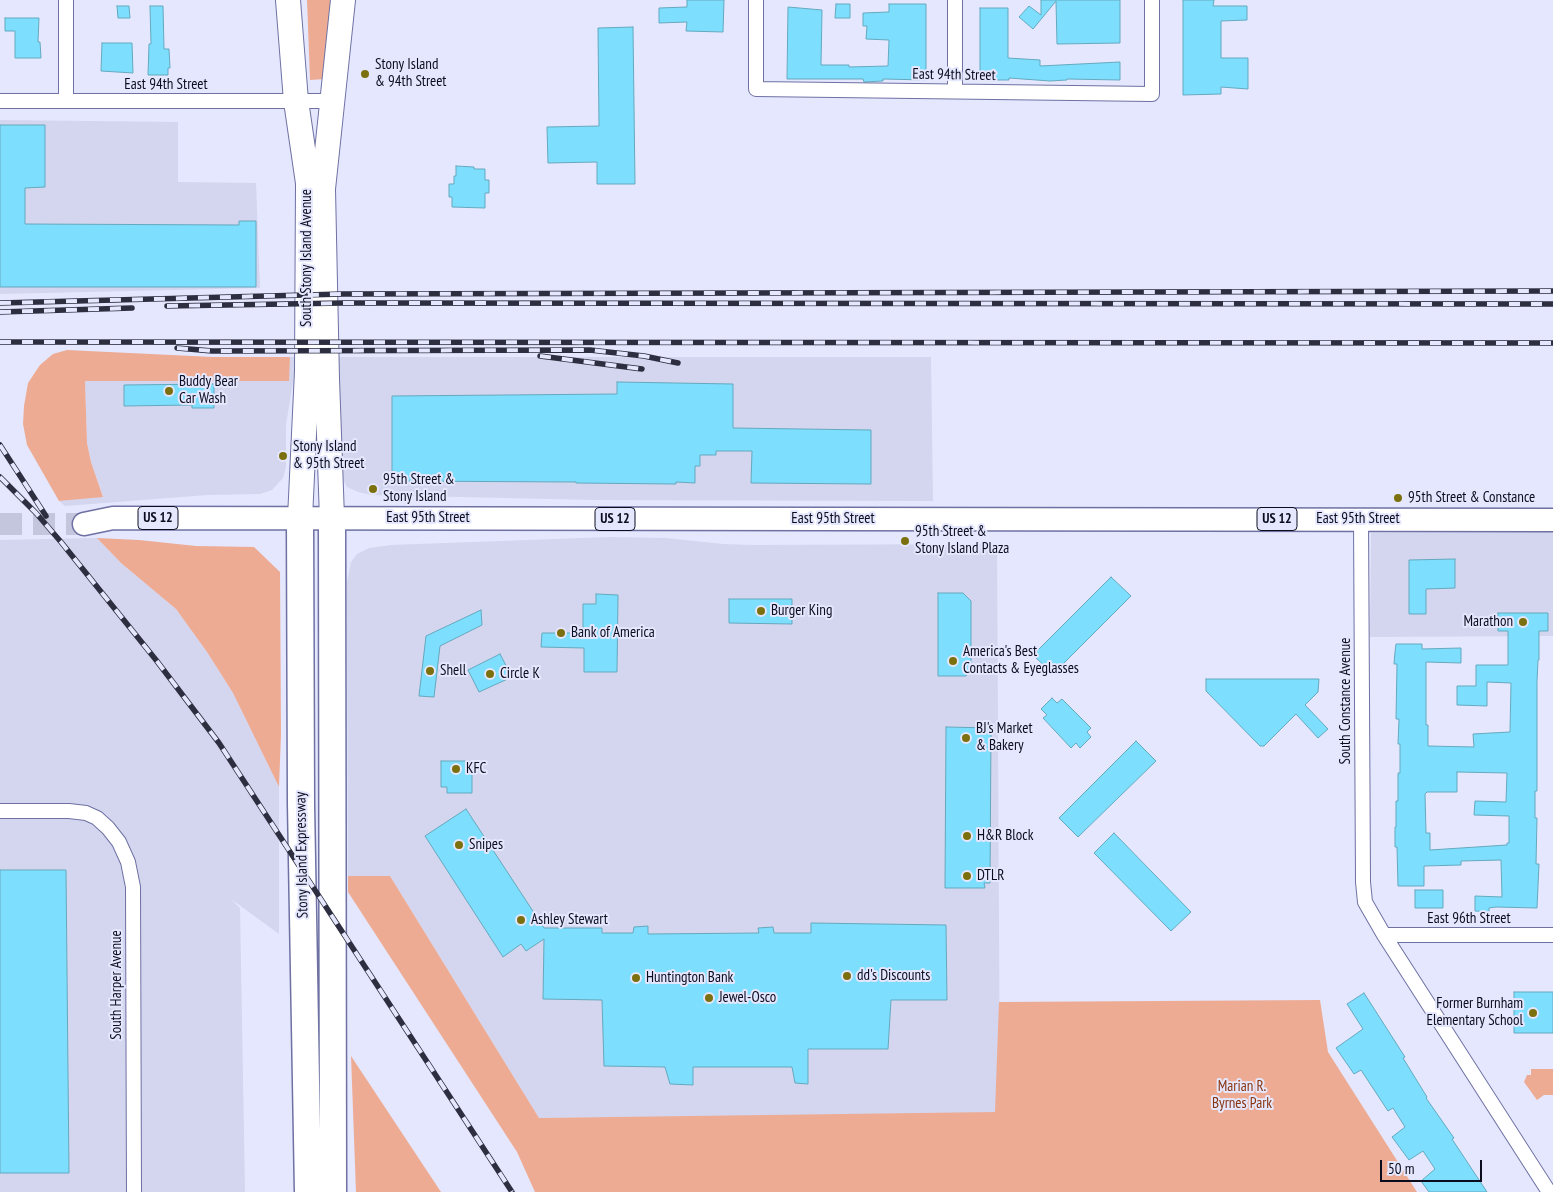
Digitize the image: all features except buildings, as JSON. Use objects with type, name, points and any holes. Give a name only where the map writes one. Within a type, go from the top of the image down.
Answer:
[{"type":"highway","name":"South Stony Island Avenue","points":[[288,0],[296,101],[308,183],[307,371],[300,518]]},
{"type":"highway","name":"South Stony Island Avenue","points":[[332,518],[323,189],[343,0]]},
{"type":"highway","name":"Stony Island Expressway","points":[[300,518],[301,804],[308,1192]]},
{"type":"highway","name":"Stony Island Expressway","points":[[332,518],[333,1192]]},
{"type":"main road","name":"East 95th Street","points":[[78,518],[1553,520]]},
{"type":"street","points":[[66,0],[66,100]]},
{"type":"street","name":"East 94th Street","points":[[756,0],[756,89],[1152,94],[1152,0]]},
{"type":"street","points":[[955,0],[955,91]]},
{"type":"street","name":"East 94th Street","points":[[0,101],[333,101]]},
{"type":"street","name":"South Constance Avenue","points":[[1361,519],[1363,882],[1366,902],[1384,935],[1549,1192]]},
{"type":"street","name":"South Harper Avenue","points":[[0,811],[68,811],[86,813],[97,818],[108,828],[119,842],[128,862],[132,887],[134,1192]]},
{"type":"street","name":"East 96th Street","points":[[1384,935],[1553,935]]},
{"type":"shaded area","points":[[0,120],[178,122],[178,182],[256,183],[260,288],[0,294]]},
{"type":"shaded area","points":[[290,357],[297,357],[286,425],[286,467],[283,478],[272,490],[260,494],[207,495],[65,506],[59,501],[103,496],[91,462],[87,443],[85,381],[288,381]]},
{"type":"shaded area","points":[[337,357],[931,357],[933,501],[594,500],[372,495],[358,492],[347,487],[342,478]]},
{"type":"shaded area","points":[[1553,532],[1553,636],[1370,637],[1371,533]]},
{"type":"shaded area","points":[[609,537],[666,538],[752,545],[997,544],[1000,1115],[539,1118],[390,876],[348,876],[347,582],[351,562],[357,554],[369,548],[391,545]]},
{"type":"shaded area","points":[[97,538],[121,563],[176,609],[207,652],[233,693],[279,787],[279,934],[231,899],[240,908],[245,1192],[0,1192],[0,540]]},
{"type":"green space","points":[[307,0],[331,0],[325,79],[310,80]]},
{"type":"green space","points":[[67,350],[213,357],[290,357],[289,381],[85,381],[87,443],[91,462],[103,497],[59,501],[27,445],[23,424],[28,383],[40,365],[53,354]]},
{"type":"green space","points":[[97,538],[196,546],[254,547],[280,572],[281,734],[279,787],[233,693],[207,652],[176,609],[121,563]]},
{"type":"green space","name":"Marian R. Byrnes Park","points":[[348,876],[390,876],[539,1118],[995,1112],[999,1002],[1320,1000],[1328,1052],[1417,1192],[535,1192],[517,1152],[348,892]]},
{"type":"green space","points":[[351,1056],[441,1192],[356,1192]]},
{"type":"green space","points":[[1531,1069],[1553,1069],[1553,1095],[1544,1095],[1537,1100],[1524,1082],[1527,1075],[1531,1075]]},
{"type":"tunnel","points":[[0,524],[84,524]]},
{"type":"railway","points":[[0,303],[343,294],[1553,291]]},
{"type":"railway","points":[[167,306],[343,303],[1553,304]]},
{"type":"railway","points":[[0,312],[132,308]]},
{"type":"railway","points":[[0,342],[1553,343]]},
{"type":"railway","points":[[177,348],[212,351],[590,350],[644,356],[678,363]]},
{"type":"railway","points":[[540,356],[642,369]]},
{"type":"railway","points":[[0,445],[46,516]]},
{"type":"railway","points":[[0,477],[36,513],[61,542],[156,660],[219,743],[512,1192]]},
{"type":"place","name":"Stony Island & 94th Street","points":[[365,74]]},
{"type":"place","name":"Buddy Bear Car Wash","points":[[169,391]]},
{"type":"place","name":"Stony Island & 95th Street","points":[[283,456]]},
{"type":"place","name":"95th Street & Stony Island","points":[[373,489]]},
{"type":"place","name":"95th Street & Constance","points":[[1398,498]]},
{"type":"place","name":"95th Street & Stony Island Plaza","points":[[905,541]]},
{"type":"place","name":"Burger King","points":[[761,611]]},
{"type":"place","name":"Marathon","points":[[1523,622]]},
{"type":"place","name":"Bank of America","points":[[561,633]]},
{"type":"place","name":"America's Best Contacts & Eyeglasses","points":[[953,661]]},
{"type":"place","name":"Shell","points":[[430,671]]},
{"type":"place","name":"Circle K","points":[[490,674]]},
{"type":"place","name":"BJ's Market & Bakery","points":[[966,738]]},
{"type":"place","name":"KFC","points":[[456,769]]},
{"type":"place","name":"H&R Block","points":[[967,836]]},
{"type":"place","name":"Snipes","points":[[459,845]]},
{"type":"place","name":"DTLR","points":[[967,876]]},
{"type":"place","name":"Ashley Stewart","points":[[521,920]]},
{"type":"place","name":"dd's Discounts","points":[[847,976]]},
{"type":"place","name":"Huntington Bank","points":[[636,978]]},
{"type":"place","name":"Jewel-Osco","points":[[709,998]]},
{"type":"place","name":"Former Burnham Elementary School","points":[[1533,1013]]}]
